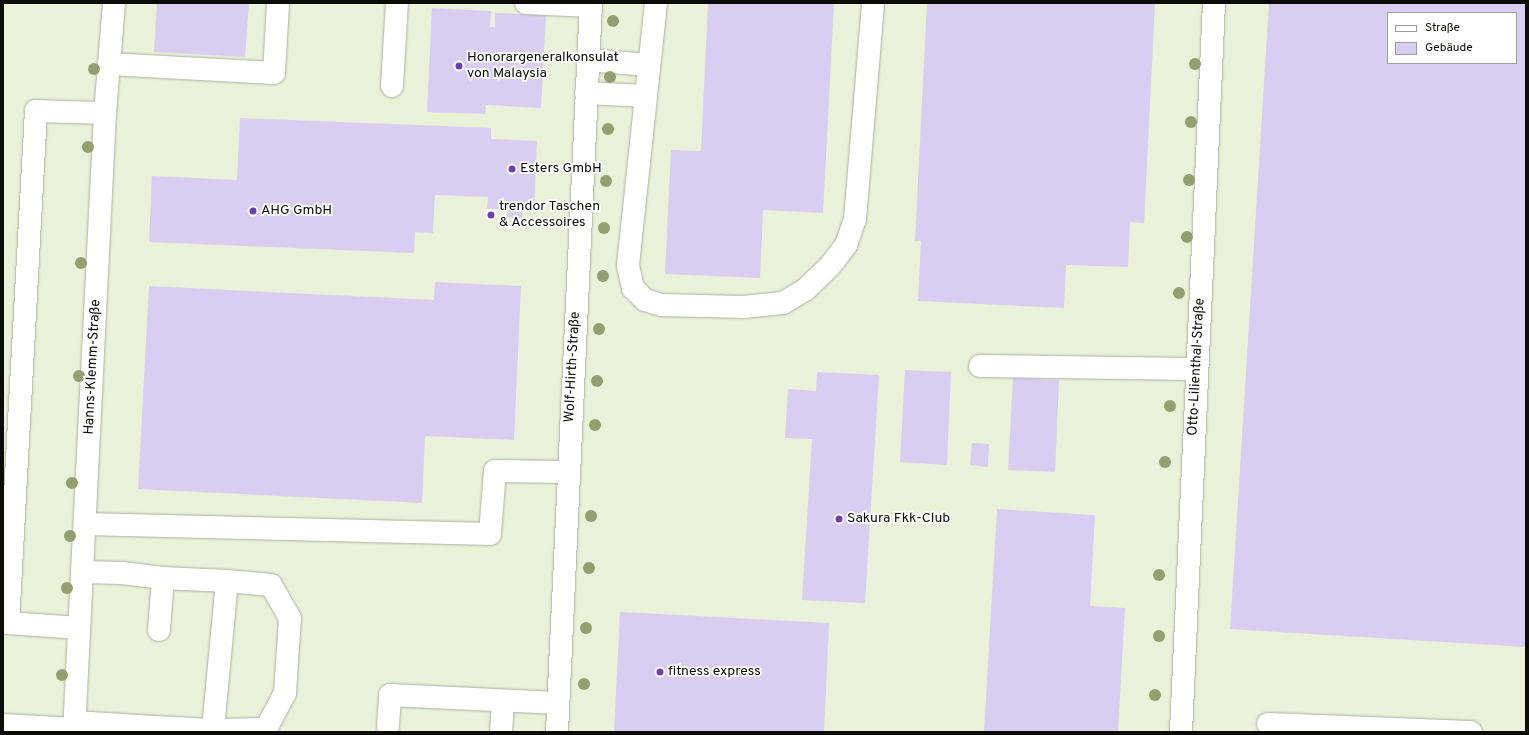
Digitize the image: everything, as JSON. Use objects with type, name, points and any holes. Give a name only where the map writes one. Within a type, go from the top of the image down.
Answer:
[{"type":"street","name":"Hanns-Klemm-Straße","points":[[75,727],[105,113],[114,3]]},
{"type":"street","points":[[109,64],[274,74],[278,3]]},
{"type":"street","points":[[392,86],[396,3]]},
{"type":"street","points":[[526,3],[591,5]]},
{"type":"street","points":[[656,3],[648,65],[628,266],[633,288],[645,300],[661,305],[743,307],[782,303],[805,290],[829,267],[846,244],[855,219],[873,3]]},
{"type":"street","name":"Otto-Lilienthal-Straße","points":[[1181,732],[1214,3]]},
{"type":"street","name":"Wolf-Hirth-Straße","points":[[557,732],[591,5]]},
{"type":"street","points":[[588,60],[648,65]]},
{"type":"street","points":[[586,94],[645,96]]},
{"type":"street","points":[[80,628],[5,625],[36,111],[105,113]]},
{"type":"street","points":[[980,366],[1197,369]]},
{"type":"street","points":[[85,524],[490,534],[495,471],[568,472]]},
{"type":"street","points":[[3,725],[213,730],[266,729],[285,692],[290,618],[271,585],[163,578],[122,573],[82,572]]},
{"type":"street","points":[[159,630],[163,578]]},
{"type":"street","points":[[213,730],[227,581]]},
{"type":"street","points":[[388,726],[390,695],[558,703]]},
{"type":"street","points":[[501,732],[503,701]]},
{"type":"street","points":[[1268,724],[1471,732]]},
{"type":"shaded area","points":[[3,3],[1526,3],[1526,732],[3,732]]},
{"type":"building","points":[[157,3],[249,3],[245,57],[154,52]]},
{"type":"building","points":[[708,3],[834,3],[823,213],[763,210],[760,278],[665,274],[671,150],[701,151]]},
{"type":"building","points":[[927,3],[1155,3],[1144,223],[1130,222],[1128,267],[1066,265],[1064,308],[918,301],[921,241],[915,241]]},
{"type":"building","points":[[1269,3],[1526,3],[1526,647],[1230,629]]},
{"type":"building","points":[[432,8],[491,11],[490,27],[495,27],[495,13],[546,15],[541,108],[486,105],[485,114],[427,112]]},
{"type":"building","points":[[240,118],[491,128],[491,139],[537,141],[534,211],[523,210],[522,218],[507,217],[507,209],[487,209],[488,197],[435,195],[433,233],[415,232],[414,253],[149,242],[152,176],[237,180]]},
{"type":"building","points":[[435,282],[521,286],[514,440],[425,436],[422,503],[138,489],[149,286],[434,300]]},
{"type":"building","points":[[905,370],[951,372],[947,465],[900,462]]},
{"type":"building","name":"Sakura Fkk-Club","points":[[817,372],[879,375],[865,603],[802,600],[812,439],[785,438],[788,389],[816,391]]},
{"type":"building","points":[[1013,378],[1059,380],[1055,472],[1008,470]]},
{"type":"building","points":[[972,443],[989,444],[988,467],[970,465]]},
{"type":"building","points":[[997,509],[1095,515],[1090,606],[1125,608],[1118,732],[984,732]]},
{"type":"building","points":[[620,612],[829,623],[824,732],[614,732]]},
{"type":"place","name":"Honorargeneralkonsulat von Malaysia","points":[[459,66]]},
{"type":"place","name":"Esters GmbH","points":[[512,169]]},
{"type":"place","name":"AHG GmbH","points":[[253,211]]},
{"type":"place","name":"trendor Taschen & Accessoires","points":[[491,215]]},
{"type":"place","name":"Sakura Fkk-Club","points":[[839,519]]},
{"type":"place","name":"fitness express","points":[[660,672]]}]
